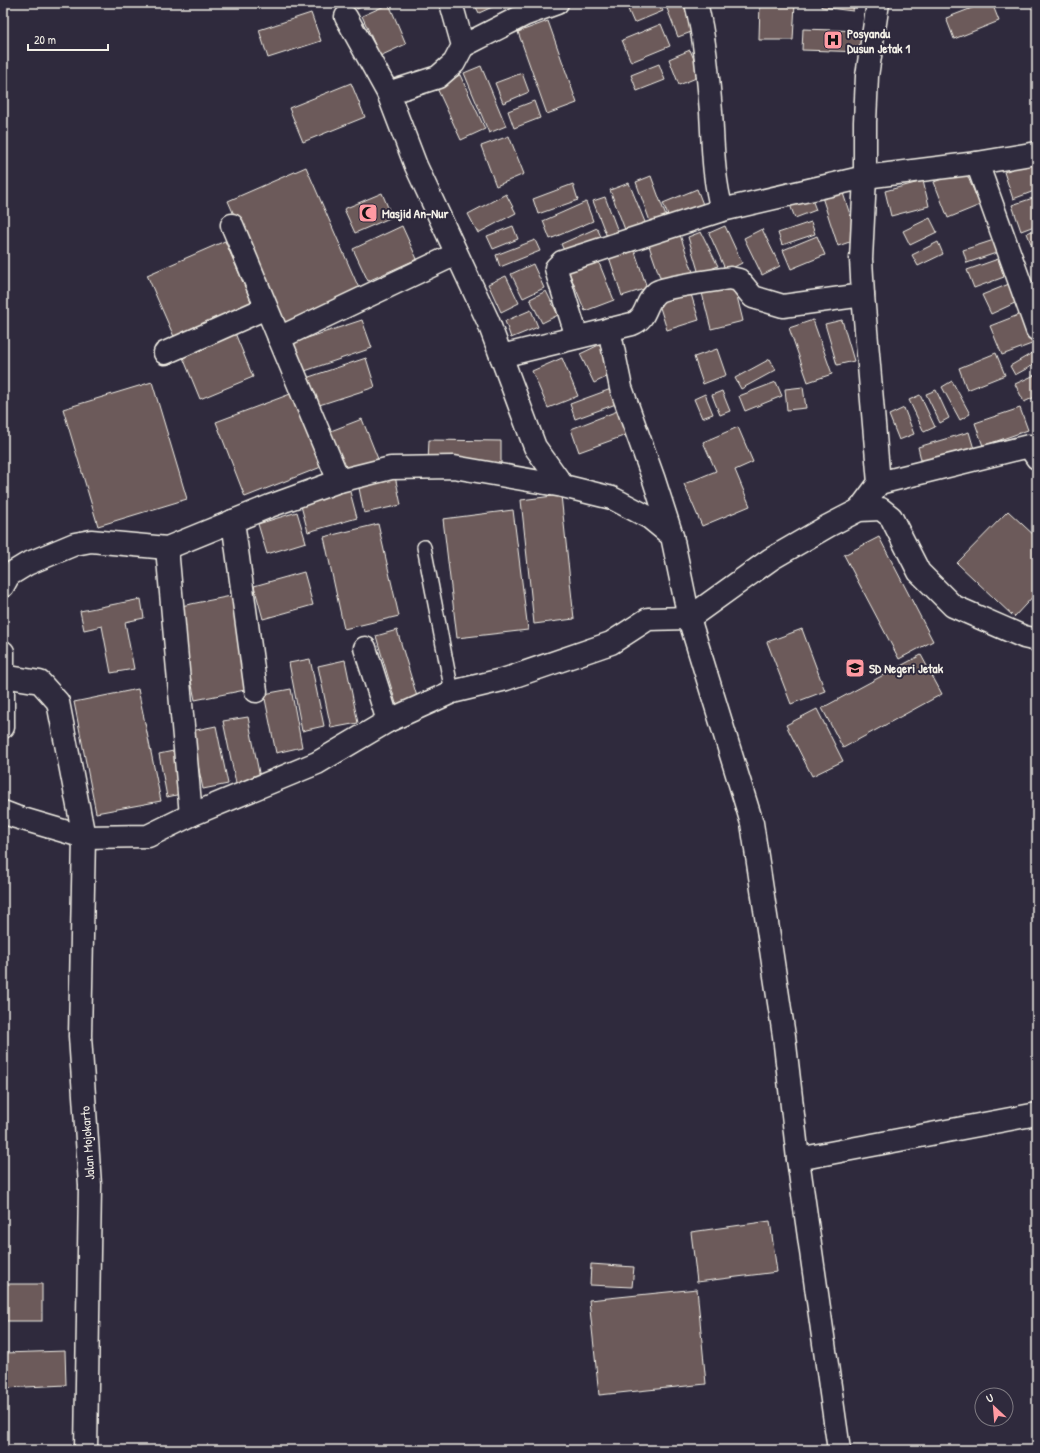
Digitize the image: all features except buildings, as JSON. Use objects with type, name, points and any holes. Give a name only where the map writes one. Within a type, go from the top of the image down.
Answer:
[{"type":"street","points":[[451,3],[463,46]]},
{"type":"street","points":[[388,93],[438,77],[454,63],[463,46],[524,15],[556,3]]},
{"type":"street","points":[[696,3],[702,28],[711,111],[714,166],[717,192],[722,210]]},
{"type":"street","points":[[878,3],[867,76],[865,177],[861,259],[879,483]]},
{"type":"street","points":[[346,17],[388,93],[416,166],[488,321],[535,447],[562,486]]},
{"type":"street","points":[[577,337],[556,268],[562,262],[722,210],[865,177],[977,163],[1037,153]]},
{"type":"street","points":[[977,163],[1037,330]]},
{"type":"street","points":[[232,225],[339,481]]},
{"type":"street","points":[[279,338],[456,254]]},
{"type":"street","points":[[501,356],[639,321],[645,314],[648,300],[659,291],[730,278],[739,280],[753,297],[783,306],[863,295]]},
{"type":"street","points":[[165,353],[266,308]]},
{"type":"street","points":[[609,329],[621,388],[654,480],[672,536],[689,618],[752,823],[784,1036],[798,1159],[839,1450]]},
{"type":"street","points":[[3,812],[16,818],[84,837],[148,836],[191,815],[317,763],[388,721],[452,692],[506,679],[611,643],[648,619],[689,618],[771,559],[859,510],[879,483],[1029,446],[1037,458]]},
{"type":"street","points":[[3,586],[9,575],[27,564],[83,542],[91,541],[167,548],[270,506],[339,481],[391,468],[454,467],[562,486],[612,498],[650,518],[672,536]]},
{"type":"street","points":[[859,510],[881,509],[891,517],[919,572],[953,606],[1024,637],[1037,640]]},
{"type":"street","points":[[233,521],[256,692]]},
{"type":"street","points":[[167,548],[191,815]]},
{"type":"street","points":[[365,648],[388,721]]},
{"type":"street","points":[[3,652],[3,727]]},
{"type":"street","name":"Jalan Mojokarto","points":[[3,676],[40,682],[58,702],[84,837],[80,1036],[90,1185],[86,1450]]},
{"type":"street","points":[[798,1159],[1037,1114]]},
{"type":"lane","points":[[424,547],[452,692]]},
{"type":"place","name":"Posyandu Dusun Jetak 1","points":[[833,40]]},
{"type":"place","name":"Masjid An-Nur","points":[[368,213]]},
{"type":"place","name":"SD Negeri Jetak","points":[[855,668]]}]
